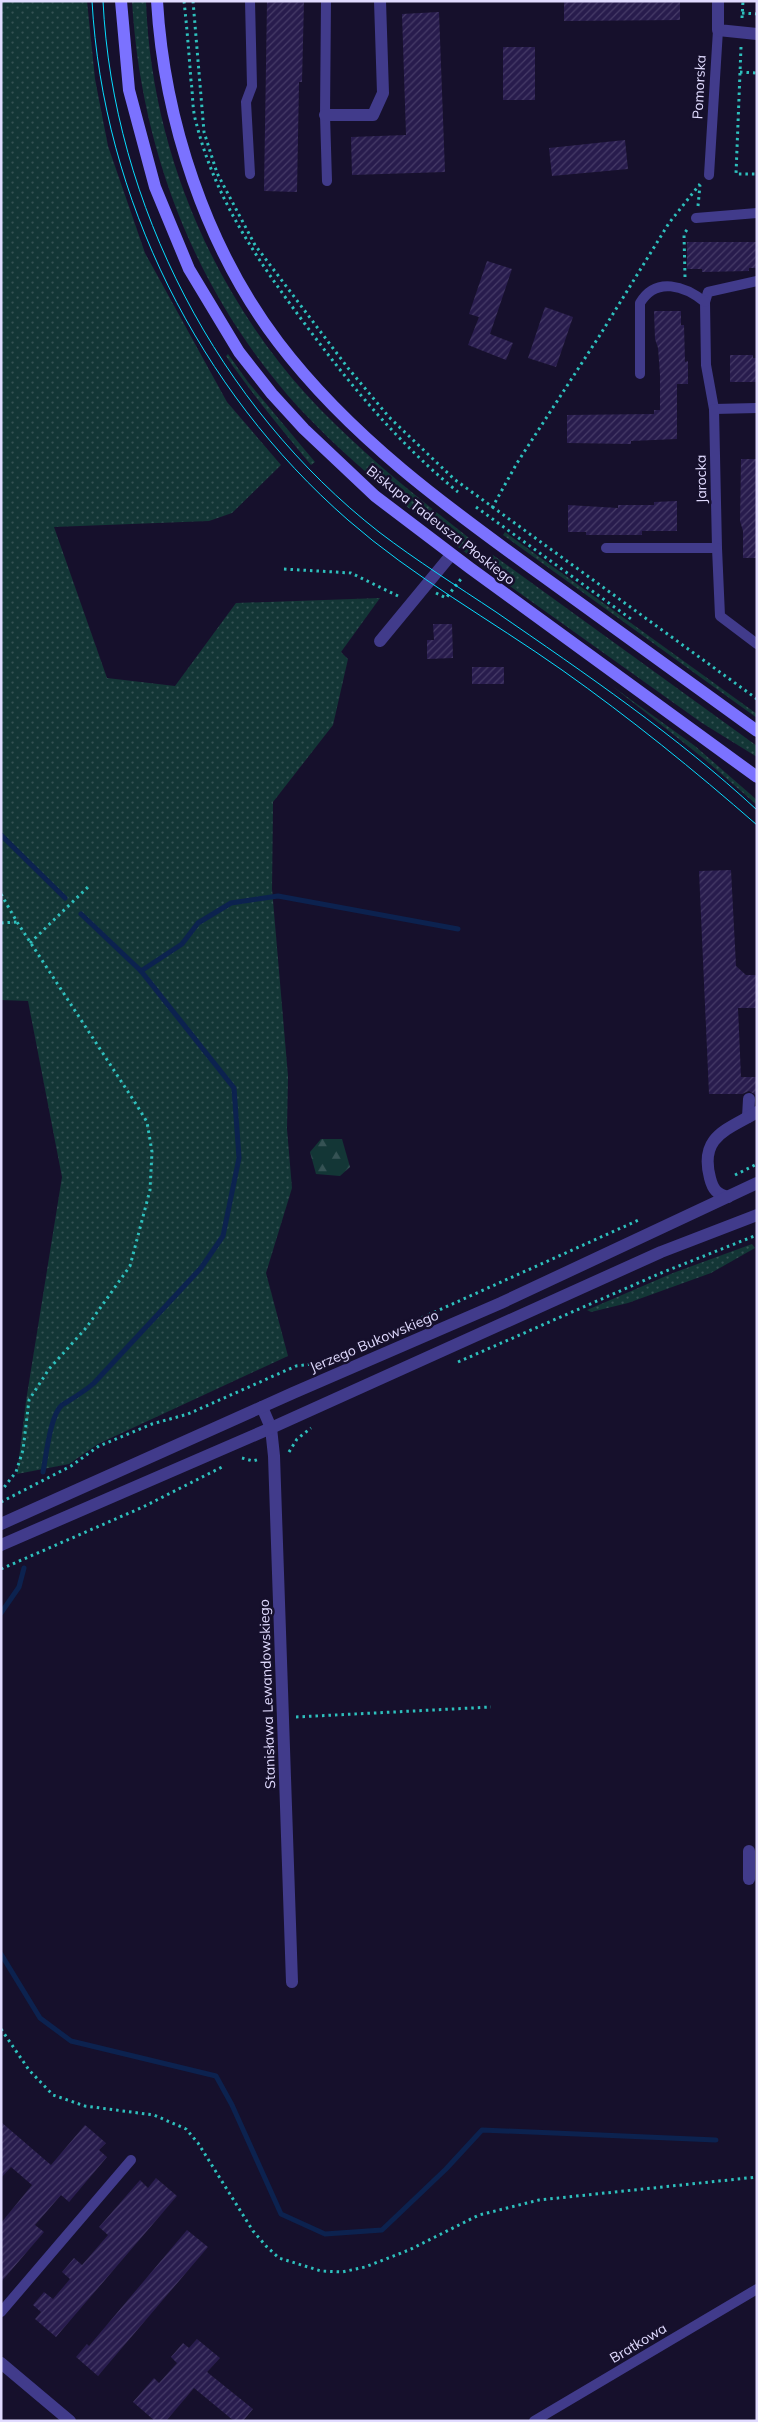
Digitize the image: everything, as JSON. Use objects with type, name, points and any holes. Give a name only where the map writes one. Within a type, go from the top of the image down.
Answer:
[{"type":"main road","name":"Biskupa Tadeusza Płoskiego","points":[[121,1],[130,90],[155,187],[190,269],[238,352],[304,429],[375,496],[451,555],[757,777]]},
{"type":"main road","name":"Biskupa Tadeusza Płoskiego","points":[[158,1],[170,102],[186,162],[210,226],[252,304],[278,342],[316,387],[370,442],[398,467],[493,540],[757,731]]},
{"type":"street","points":[[325,116],[373,116],[383,93],[380,1]]},
{"type":"street","name":"Pomorska","points":[[718,1],[718,30]]},
{"type":"street","points":[[718,30],[757,34]]},
{"type":"street","points":[[380,641],[451,555]]},
{"type":"street","points":[[728,1197],[719,1195],[713,1186],[708,1166],[709,1150],[714,1139],[724,1129],[752,1115],[748,1099]]},
{"type":"street","name":"Jerzego Bukowskiego","points":[[1,1524],[501,1303],[757,1183]]},
{"type":"street","points":[[1,1546],[271,1428],[661,1252],[757,1215]]},
{"type":"street","name":"Stanisława Lewandowskiego","points":[[262,1407],[271,1428],[274,1456],[292,1982]]},
{"type":"street","points":[[749,1879],[751,1859]]},
{"type":"street","points":[[1,2363],[70,2421]]},
{"type":"lane","points":[[250,1],[252,86],[246,102],[250,174]]},
{"type":"lane","points":[[326,1],[325,116],[327,181]]},
{"type":"lane","name":"Pomorska","points":[[710,175],[718,30]]},
{"type":"lane","points":[[696,218],[757,213]]},
{"type":"lane","points":[[640,374],[640,303],[646,294],[658,287],[685,288],[705,302],[708,292],[757,281]]},
{"type":"lane","name":"Jarocka","points":[[705,302],[706,365],[714,409],[720,616],[757,644]]},
{"type":"lane","points":[[714,409],[757,408]]},
{"type":"lane","points":[[606,548],[717,548]]},
{"type":"lane","points":[[1,2312],[131,2160]]},
{"type":"lane","name":"Bratkowa","points":[[534,2421],[757,2289]]},
{"type":"path","points":[[184,1],[195,120],[213,176],[224,202],[254,254],[342,374],[384,424],[421,462],[464,498]]},
{"type":"path","points":[[193,1],[204,132],[217,172],[256,245],[348,368],[389,417],[430,458],[492,508],[757,699]]},
{"type":"path","points":[[742,13],[757,14]]},
{"type":"path","points":[[757,73],[740,72],[736,174],[757,174]]},
{"type":"path","points":[[492,508],[517,463],[600,335],[669,223],[700,183],[710,175]]},
{"type":"path","points":[[685,288],[684,234],[696,218],[700,183]]},
{"type":"path","points":[[472,504],[635,622]]},
{"type":"path","points":[[493,540],[510,521]]},
{"type":"path","points":[[428,598],[434,591],[446,598],[470,568]]},
{"type":"path","points":[[284,569],[351,574],[412,603]]},
{"type":"path","points":[[30,943],[88,887]]},
{"type":"path","points":[[1,894],[30,943],[147,1122],[152,1152],[150,1190],[130,1266],[86,1328],[49,1369],[29,1400],[21,1457],[16,1472],[2,1490]]},
{"type":"path","points":[[1,923],[17,922]]},
{"type":"path","points":[[713,1186],[757,1164]]},
{"type":"path","points":[[348,1351],[647,1216]]},
{"type":"path","points":[[452,1365],[661,1273],[757,1235]]},
{"type":"path","points":[[1,1502],[72,1466],[99,1446],[152,1424],[188,1414],[296,1366],[321,1364],[330,1360]]},
{"type":"path","points":[[235,1461],[245,1458],[253,1461],[289,1454],[297,1439],[318,1425]]},
{"type":"path","points":[[1,1568],[143,1508],[226,1465]]},
{"type":"path","points":[[283,1718],[491,1707]]},
{"type":"path","points":[[1,2029],[29,2070],[53,2095],[85,2106],[154,2115],[186,2129],[198,2143],[253,2231],[267,2247],[278,2258],[321,2271],[342,2272],[365,2267],[409,2250],[479,2215],[539,2200],[757,2177]]},
{"type":"green space","points":[[1,1],[87,1],[95,79],[108,146],[145,253],[227,402],[281,465],[232,513],[209,521],[54,527],[107,678],[175,686],[236,603],[380,598],[341,652],[348,659],[333,725],[273,802],[272,889],[288,1076],[287,1129],[292,1188],[266,1273],[288,1356],[98,1444],[69,1464],[17,1474],[26,1401],[62,1177],[28,1001],[1,1000]]},
{"type":"green space","points":[[132,1],[146,1],[150,55],[159,108],[173,160],[191,211],[214,260],[240,307],[271,351],[305,393],[325,414],[388,473],[478,545],[470,556],[383,486],[320,430],[264,366],[232,320],[204,271],[181,220],[162,167],[148,113],[138,58]]},
{"type":"green space","points":[[228,354],[248,382],[315,462],[311,465],[256,398],[226,356]]},
{"type":"green space","points":[[505,532],[757,714],[757,718],[503,535]]},
{"type":"green space","points":[[493,555],[757,746],[757,757],[702,723],[483,567]]},
{"type":"green space","points":[[612,686],[695,746],[757,800],[757,805],[703,758]]},
{"type":"green space","points":[[321,1139],[342,1139],[350,1167],[340,1176],[316,1174],[310,1152]]},
{"type":"green space","points":[[752,1244],[755,1248],[711,1273],[628,1303],[591,1312],[587,1310],[673,1273]]},
{"type":"building","points":[[267,1],[304,1],[302,82],[299,82],[297,192],[264,191]]},
{"type":"building","points":[[564,1],[680,1],[680,20],[564,21]]},
{"type":"building","points":[[439,12],[445,172],[352,175],[351,137],[406,135],[402,14]]},
{"type":"building","points":[[503,47],[535,47],[535,100],[503,100]]},
{"type":"building","points":[[625,140],[628,169],[552,176],[549,148]]},
{"type":"building","points":[[687,242],[757,242],[757,268],[749,268],[749,271],[702,272],[702,269],[687,269]]},
{"type":"building","points":[[487,261],[512,269],[490,334],[513,343],[506,360],[468,345],[479,317],[469,314]]},
{"type":"building","points":[[545,307],[573,317],[556,367],[528,358]]},
{"type":"building","points":[[654,311],[681,311],[681,325],[684,325],[685,362],[688,361],[688,384],[677,384],[677,439],[631,441],[631,444],[567,443],[567,415],[654,414],[654,410],[660,410],[660,375],[658,348],[655,339]]},
{"type":"building","points":[[730,355],[753,355],[753,358],[757,358],[757,382],[730,382]]},
{"type":"building","points":[[741,459],[757,459],[757,558],[743,558],[743,531],[740,521]]},
{"type":"building","points":[[677,501],[677,531],[642,531],[642,535],[586,535],[586,532],[568,532],[568,505],[618,508],[618,505],[654,505],[654,502]]},
{"type":"building","points":[[433,624],[452,624],[453,658],[427,659],[427,640],[434,640]]},
{"type":"building","points":[[472,667],[504,667],[504,684],[472,684]]},
{"type":"building","points":[[731,870],[736,966],[746,975],[757,975],[757,1008],[738,1008],[741,1077],[756,1077],[756,1095],[749,1091],[742,1094],[709,1094],[699,871]]},
{"type":"building","points":[[1,2122],[51,2165],[85,2125],[106,2143],[99,2150],[107,2157],[69,2202],[61,2195],[35,2225],[44,2232],[1,2282],[1,2223],[32,2185],[11,2167],[1,2178]]},
{"type":"building","points":[[156,2178],[177,2196],[56,2337],[35,2319],[41,2312],[33,2305],[44,2292],[53,2299],[70,2279],[62,2272],[74,2258],[82,2265],[108,2235],[99,2227],[140,2180],[148,2188]]},
{"type":"building","points":[[187,2230],[208,2247],[98,2376],[76,2357],[87,2344],[89,2346]]},
{"type":"building","points":[[197,2339],[220,2358],[207,2372],[253,2409],[243,2421],[234,2421],[194,2388],[166,2421],[155,2421],[133,2402],[154,2378],[159,2383],[177,2363],[171,2357],[183,2343],[189,2348]]},
{"type":"waterway","points":[[1,835],[65,898]]},
{"type":"waterway","points":[[141,971],[182,944],[198,923],[231,903],[278,896],[458,929]]},
{"type":"waterway","points":[[43,1472],[54,1418],[58,1410],[62,1405],[94,1383],[201,1268],[223,1236],[239,1158],[234,1088],[141,971],[81,914]]},
{"type":"waterway","points":[[1,1613],[19,1587],[24,1568]]},
{"type":"waterway","points":[[1,1954],[40,2018],[71,2041],[216,2076],[232,2105],[281,2214],[325,2234],[382,2230],[446,2169],[482,2130],[716,2140]]},
{"type":"tram line","points":[[92,1],[100,75],[116,147],[139,218],[168,286],[204,351],[247,412],[295,468],[348,520],[373,541],[587,688],[710,784],[757,825]]},
{"type":"tram line","points":[[103,1],[111,77],[128,152],[153,226],[185,296],[224,363],[270,425],[322,482],[379,532],[630,706],[727,783],[757,810]]}]
